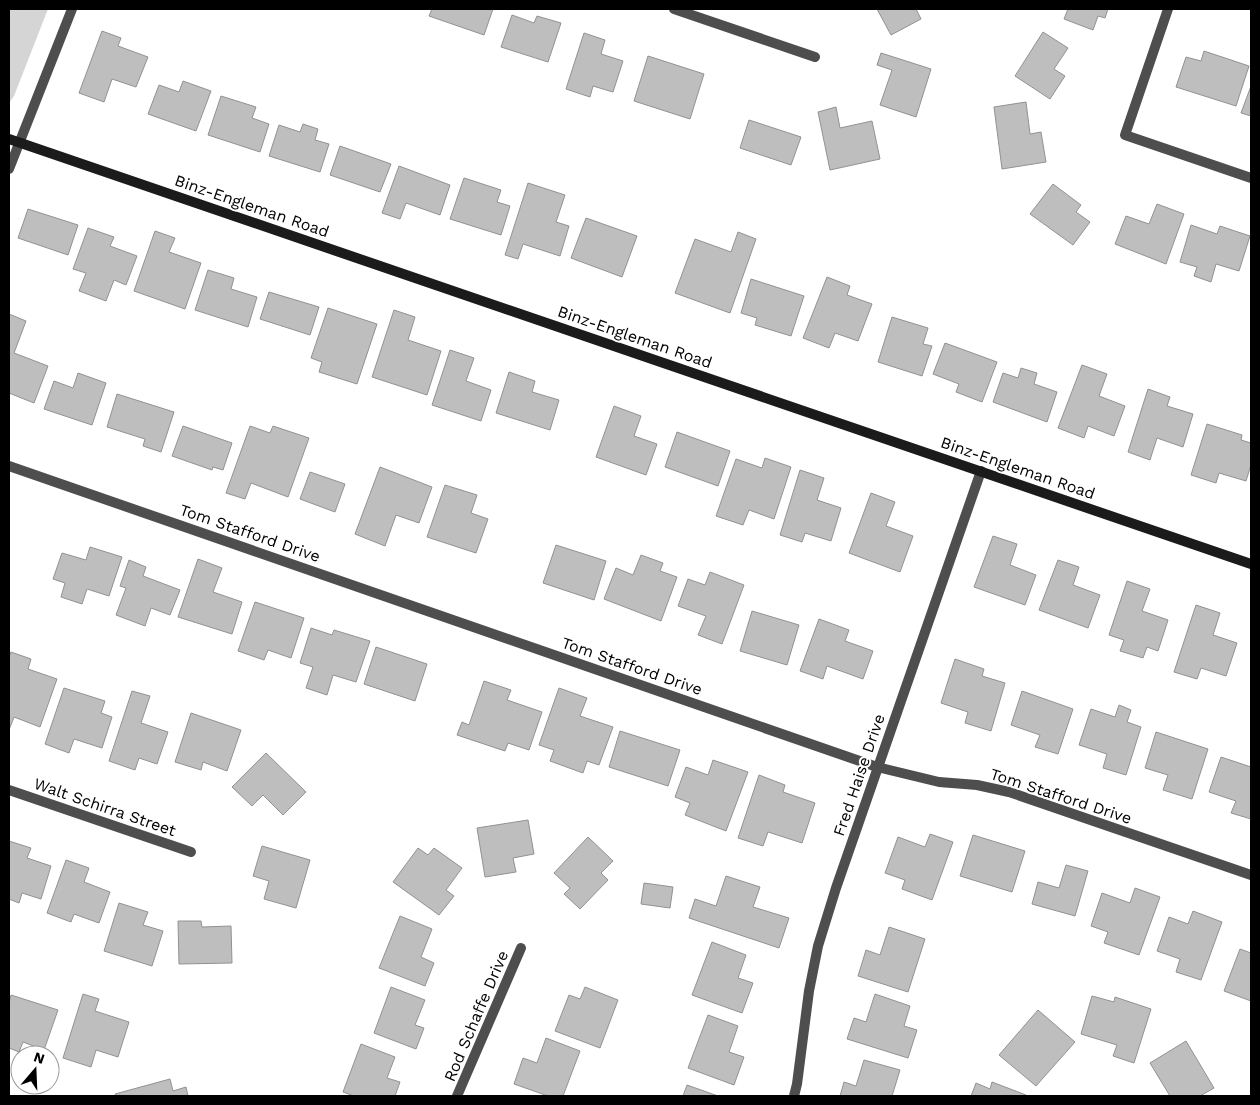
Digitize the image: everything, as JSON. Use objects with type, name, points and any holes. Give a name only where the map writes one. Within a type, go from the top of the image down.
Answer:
[{"type":"street","points":[[9,169],[14,141],[72,9]]},
{"type":"street","points":[[674,9],[815,57]]},
{"type":"street","points":[[1168,9],[1125,135],[1251,178]]},
{"type":"street","name":"Binz-Engleman Road","points":[[14,141],[1251,564]]},
{"type":"street","name":"Tom Stafford Drive","points":[[9,466],[877,767],[938,782],[977,785],[1010,792],[1251,875]]},
{"type":"street","name":"Fred Haise Drive","points":[[794,1096],[809,991],[818,946],[877,767],[981,471]]},
{"type":"street","name":"Walt Schirra Street","points":[[9,790],[191,852]]},
{"type":"street","name":"Rod Schaffe Drive","points":[[457,1096],[521,948]]},
{"type":"shaded area","points":[[9,9],[48,9],[14,96],[9,103]]},
{"type":"building","points":[[432,9],[493,9],[484,35],[429,16]]},
{"type":"building","points":[[877,9],[916,9],[921,19],[891,35]]},
{"type":"building","points":[[1068,9],[1108,9],[1105,18],[1098,16],[1093,30],[1064,19]]},
{"type":"building","points":[[512,15],[534,23],[537,16],[561,23],[548,62],[501,47]]},
{"type":"building","points":[[102,31],[121,38],[118,46],[148,57],[136,87],[112,79],[104,102],[79,93]]},
{"type":"building","points":[[1043,32],[1068,48],[1054,69],[1065,76],[1050,99],[1015,76]]},
{"type":"building","points":[[584,33],[605,40],[601,54],[623,61],[613,92],[593,86],[590,97],[566,89]]},
{"type":"building","points":[[1204,51],[1249,66],[1236,106],[1176,87],[1186,57],[1201,61]]},
{"type":"building","points":[[881,53],[931,69],[916,117],[880,105],[892,70],[877,65]]},
{"type":"building","points":[[648,56],[704,74],[690,119],[634,101]]},
{"type":"building","points":[[183,81],[211,91],[196,131],[148,114],[159,85],[179,92]]},
{"type":"building","points":[[1251,86],[1251,116],[1241,113]]},
{"type":"building","points":[[221,96],[256,107],[252,118],[269,124],[260,152],[208,135]]},
{"type":"building","points":[[1026,102],[1030,134],[1041,132],[1046,162],[1002,169],[994,107]]},
{"type":"building","points":[[836,107],[840,128],[872,121],[880,159],[830,170],[818,112]]},
{"type":"building","points":[[749,120],[801,137],[791,165],[740,148]]},
{"type":"building","points":[[303,124],[318,129],[315,140],[329,144],[320,172],[269,156],[279,125],[300,132]]},
{"type":"building","points":[[340,146],[391,164],[380,192],[330,175]]},
{"type":"building","points":[[399,166],[450,185],[440,215],[406,203],[400,219],[382,213]]},
{"type":"building","points":[[464,178],[501,190],[497,202],[510,206],[501,235],[450,219]]},
{"type":"building","points":[[528,183],[565,195],[556,222],[569,226],[560,256],[523,244],[518,259],[505,255]]},
{"type":"building","points":[[1053,184],[1081,205],[1076,212],[1090,222],[1073,245],[1030,214]]},
{"type":"building","points":[[1157,204],[1184,214],[1166,264],[1115,244],[1126,216],[1149,224]]},
{"type":"building","points":[[28,209],[78,225],[68,255],[18,238]]},
{"type":"building","points":[[586,218],[637,236],[622,277],[571,258]]},
{"type":"building","points":[[1191,225],[1217,234],[1220,226],[1250,236],[1239,271],[1216,264],[1211,282],[1194,276],[1197,267],[1180,262]]},
{"type":"building","points":[[88,228],[114,237],[110,246],[137,256],[126,285],[114,280],[106,301],[79,291],[86,273],[73,269]]},
{"type":"building","points":[[155,231],[175,238],[169,252],[201,263],[185,309],[134,291]]},
{"type":"building","points":[[738,232],[756,239],[730,313],[675,293],[695,239],[731,252]]},
{"type":"building","points":[[208,270],[234,278],[231,289],[257,297],[248,327],[195,310]]},
{"type":"building","points":[[827,277],[850,286],[847,295],[872,304],[858,341],[835,333],[829,348],[803,338]]},
{"type":"building","points":[[751,279],[804,296],[791,336],[755,325],[757,318],[741,313]]},
{"type":"building","points":[[269,292],[319,307],[310,335],[260,319]]},
{"type":"building","points":[[328,308],[377,324],[357,384],[319,372],[322,362],[311,358]]},
{"type":"building","points":[[394,310],[415,317],[408,340],[441,351],[427,395],[372,377]]},
{"type":"building","points":[[9,314],[26,321],[14,353],[48,366],[34,403],[9,393]]},
{"type":"building","points":[[892,317],[928,328],[923,344],[932,346],[922,376],[878,362]]},
{"type":"building","points":[[945,343],[997,362],[982,402],[956,392],[959,384],[933,374]]},
{"type":"building","points":[[450,350],[474,358],[466,381],[491,390],[481,421],[432,405]]},
{"type":"building","points":[[1082,365],[1107,374],[1099,396],[1125,406],[1114,436],[1088,426],[1084,438],[1058,428]]},
{"type":"building","points":[[1021,368],[1037,373],[1034,384],[1057,392],[1047,422],[993,402],[1003,373],[1018,378]]},
{"type":"building","points":[[509,372],[535,381],[532,392],[559,400],[550,430],[496,413]]},
{"type":"building","points":[[78,373],[106,383],[92,425],[44,409],[54,381],[73,388]]},
{"type":"building","points":[[1148,389],[1170,397],[1167,406],[1193,414],[1183,447],[1157,438],[1150,460],[1128,452]]},
{"type":"building","points":[[117,394],[174,412],[161,452],[143,446],[145,439],[107,427]]},
{"type":"building","points":[[614,406],[641,416],[634,436],[657,444],[646,475],[596,457]]},
{"type":"building","points":[[1207,424],[1242,435],[1241,440],[1251,443],[1251,465],[1246,481],[1219,473],[1216,483],[1191,475]]},
{"type":"building","points":[[183,426],[232,443],[223,470],[213,467],[212,470],[172,456]]},
{"type":"building","points":[[250,426],[270,433],[273,426],[309,438],[288,497],[251,483],[245,499],[226,493]]},
{"type":"building","points":[[677,432],[730,451],[718,486],[665,467]]},
{"type":"building","points":[[765,458],[791,467],[774,519],[749,510],[743,525],[716,516],[736,459],[762,468]]},
{"type":"building","points":[[380,467],[432,487],[419,523],[396,515],[385,546],[355,534]]},
{"type":"building","points":[[800,470],[824,478],[817,500],[841,508],[831,541],[805,533],[802,542],[780,535]]},
{"type":"building","points":[[310,472],[345,484],[335,512],[300,499]]},
{"type":"building","points":[[445,485],[477,495],[471,513],[488,519],[476,553],[427,537]]},
{"type":"building","points":[[871,493],[895,502],[886,526],[913,536],[900,572],[849,553]]},
{"type":"building","points":[[993,536],[1017,544],[1010,565],[1036,575],[1025,605],[974,587]]},
{"type":"building","points":[[556,545],[606,561],[594,600],[543,583]]},
{"type":"building","points":[[90,547],[122,557],[109,596],[87,589],[82,604],[61,597],[65,583],[53,579],[62,553],[86,560]]},
{"type":"building","points":[[641,555],[663,563],[660,571],[677,577],[661,621],[604,599],[616,568],[633,575]]},
{"type":"building","points":[[198,559],[222,568],[213,592],[242,602],[232,634],[178,617]]},
{"type":"building","points":[[129,560],[146,567],[143,576],[180,590],[170,615],[151,608],[145,626],[116,615],[126,588],[120,586]]},
{"type":"building","points":[[1058,560],[1079,567],[1073,585],[1100,595],[1088,628],[1039,610]]},
{"type":"building","points":[[710,572],[744,585],[722,644],[698,635],[706,616],[678,606],[688,579],[705,585]]},
{"type":"building","points":[[1127,581],[1150,589],[1142,611],[1168,620],[1158,651],[1147,647],[1143,658],[1120,651],[1124,640],[1109,635]]},
{"type":"building","points":[[255,602],[304,618],[291,658],[268,650],[264,660],[238,651]]},
{"type":"building","points":[[1196,605],[1220,613],[1213,635],[1237,643],[1226,676],[1201,668],[1197,679],[1174,672]]},
{"type":"building","points":[[752,611],[799,625],[787,665],[740,651]]},
{"type":"building","points":[[819,619],[849,630],[845,641],[873,651],[863,679],[827,666],[823,679],[800,671]]},
{"type":"building","points":[[311,628],[332,635],[334,630],[370,641],[356,682],[333,675],[327,695],[306,688],[313,667],[300,663]]},
{"type":"building","points":[[376,647],[427,664],[415,701],[364,684]]},
{"type":"building","points":[[11,652],[31,659],[28,669],[57,679],[40,727],[14,717],[9,730],[9,657]]},
{"type":"building","points":[[955,659],[984,669],[982,676],[1005,683],[991,731],[965,723],[968,712],[941,703]]},
{"type":"building","points":[[484,681],[511,690],[507,700],[542,712],[529,750],[508,743],[505,751],[457,735],[462,722],[469,725]]},
{"type":"building","points":[[64,688],[105,701],[101,713],[112,717],[102,748],[74,739],[69,753],[45,744]]},
{"type":"building","points":[[559,688],[587,698],[580,716],[613,727],[599,765],[587,761],[583,773],[550,761],[554,750],[539,745]]},
{"type":"building","points":[[132,691],[150,696],[141,723],[168,732],[157,764],[139,758],[135,770],[109,761]]},
{"type":"building","points":[[1022,691],[1073,709],[1058,754],[1035,747],[1040,735],[1011,725]]},
{"type":"building","points":[[1119,705],[1131,710],[1127,722],[1141,727],[1126,775],[1103,768],[1107,754],[1079,745],[1091,709],[1115,717]]},
{"type":"building","points":[[191,713],[241,730],[227,771],[203,762],[201,770],[175,762]]},
{"type":"building","points":[[620,731],[680,750],[668,786],[609,767]]},
{"type":"building","points":[[1156,732],[1208,749],[1192,799],[1163,790],[1168,775],[1145,768]]},
{"type":"building","points":[[266,753],[306,792],[283,815],[263,795],[252,806],[232,787]]},
{"type":"building","points":[[1221,757],[1251,767],[1251,819],[1231,813],[1236,801],[1209,792]]},
{"type":"building","points":[[713,760],[748,772],[726,831],[685,815],[690,803],[675,797],[686,767],[708,775]]},
{"type":"building","points":[[759,775],[785,785],[783,792],[815,803],[802,843],[768,832],[763,846],[738,838]]},
{"type":"building","points":[[528,820],[534,854],[513,858],[516,872],[485,877],[477,828]]},
{"type":"building","points":[[930,834],[953,842],[932,900],[902,889],[905,880],[885,873],[898,837],[925,847]]},
{"type":"building","points":[[973,835],[1025,851],[1012,892],[960,876]]},
{"type":"building","points":[[588,837],[613,861],[601,873],[608,880],[580,909],[564,894],[570,888],[554,873]]},
{"type":"building","points":[[9,841],[31,848],[27,858],[51,866],[41,899],[22,893],[19,903],[9,899]]},
{"type":"building","points":[[262,846],[310,860],[296,908],[264,899],[269,881],[253,876]]},
{"type":"building","points":[[418,848],[428,855],[434,848],[462,868],[446,890],[454,896],[439,915],[393,882]]},
{"type":"building","points":[[66,860],[89,868],[84,882],[110,892],[99,923],[74,914],[71,922],[47,913]]},
{"type":"building","points":[[1066,865],[1088,871],[1075,916],[1032,904],[1038,882],[1059,888]]},
{"type":"building","points":[[726,876],[760,887],[753,907],[789,918],[779,948],[689,918],[695,899],[716,906]]},
{"type":"building","points":[[644,883],[673,887],[670,908],[641,904]]},
{"type":"building","points":[[1135,888],[1160,897],[1139,955],[1104,943],[1108,932],[1091,926],[1102,893],[1130,903]]},
{"type":"building","points":[[119,903],[148,912],[143,925],[163,931],[152,966],[104,951]]},
{"type":"building","points":[[1193,911],[1222,922],[1201,980],[1176,972],[1180,959],[1157,951],[1169,917],[1188,924]]},
{"type":"building","points":[[400,916],[432,929],[421,957],[434,963],[425,986],[379,968]]},
{"type":"building","points":[[178,921],[201,921],[202,927],[231,926],[232,963],[179,964]]},
{"type":"building","points":[[889,927],[925,939],[908,992],[858,976],[866,950],[880,955]]},
{"type":"building","points":[[712,942],[746,955],[738,978],[753,983],[742,1013],[692,995]]},
{"type":"building","points":[[1240,949],[1251,953],[1251,1001],[1224,991]]},
{"type":"building","points":[[391,987],[425,1000],[415,1025],[424,1028],[416,1049],[374,1033]]},
{"type":"building","points":[[585,987],[618,1000],[600,1048],[555,1031],[569,995],[580,999]]},
{"type":"building","points":[[83,994],[99,999],[95,1011],[129,1022],[118,1057],[96,1050],[91,1067],[63,1058]]},
{"type":"building","points":[[875,994],[910,1006],[904,1026],[917,1030],[908,1058],[847,1039],[854,1018],[866,1022]]},
{"type":"building","points":[[11,995],[58,1010],[46,1045],[31,1045],[23,1042],[22,1045],[10,1045],[9,1048],[9,1003]]},
{"type":"building","points":[[1092,996],[1114,1002],[1115,997],[1151,1009],[1134,1063],[1113,1056],[1117,1045],[1081,1034]]},
{"type":"building","points":[[1038,1010],[1075,1042],[1036,1086],[999,1055]]},
{"type":"building","points":[[708,1015],[738,1026],[729,1052],[744,1057],[734,1085],[688,1068]]},
{"type":"building","points":[[546,1038],[580,1051],[563,1096],[548,1096],[514,1084],[523,1058],[537,1063]]},
{"type":"building","points":[[1186,1041],[1214,1088],[1200,1096],[1170,1096],[1150,1063]]},
{"type":"building","points":[[361,1044],[395,1057],[387,1078],[400,1082],[395,1096],[354,1096],[343,1092]]},
{"type":"building","points":[[864,1060],[900,1070],[892,1096],[840,1096],[844,1082],[856,1086]]},
{"type":"building","points":[[170,1079],[173,1091],[186,1087],[188,1096],[116,1096],[115,1094]]},
{"type":"building","points":[[992,1082],[1026,1095],[971,1096],[976,1083],[990,1089]]},
{"type":"building","points":[[687,1085],[718,1096],[683,1096]]}]
